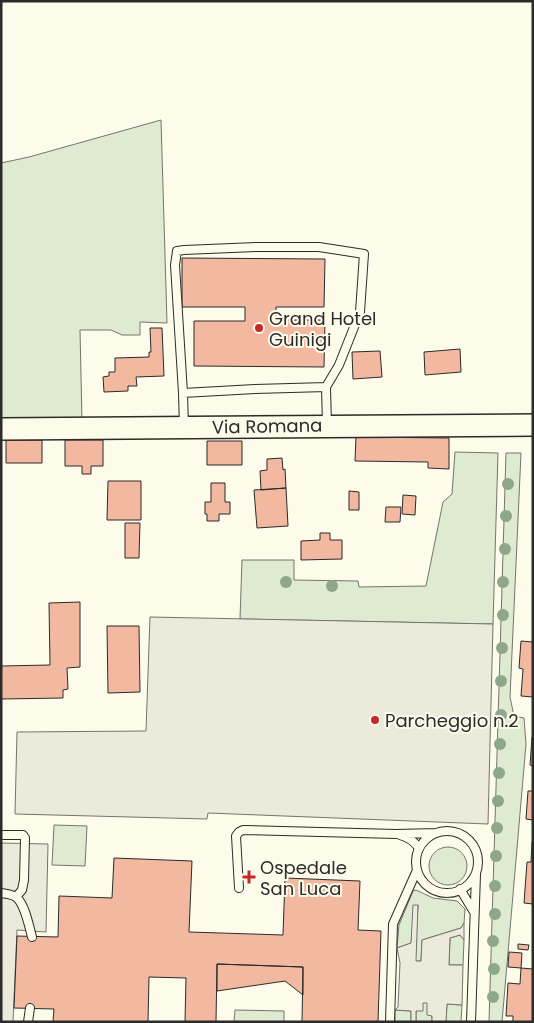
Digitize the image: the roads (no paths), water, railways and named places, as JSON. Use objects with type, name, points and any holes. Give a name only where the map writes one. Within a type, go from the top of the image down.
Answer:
[{"type":"main road","name":"Via Romana","points":[[1,429],[533,425]]},
{"type":"lane","points":[[184,427],[175,264],[177,251],[256,247],[320,247],[364,254],[360,312],[338,365],[326,387],[327,426]]},
{"type":"lane","points":[[183,394],[326,387]]},
{"type":"lane","points":[[239,888],[236,836],[243,830],[396,834],[436,833]]},
{"type":"lane","points":[[471,1022],[474,912],[478,864],[475,849],[471,842],[459,833],[443,831],[429,836],[423,841],[416,855],[415,863],[420,878],[425,884],[438,892],[453,892],[460,889],[467,885],[476,872]]},
{"type":"lane","points":[[1,834],[23,834],[26,838],[24,880],[22,890],[16,897]]},
{"type":"lane","points":[[396,834],[405,836],[415,842],[419,848]]},
{"type":"lane","points":[[390,1022],[394,924],[417,870]]},
{"type":"lane","points":[[460,889],[474,912]]},
{"type":"lane","points":[[1,893],[16,897],[28,919],[32,937]]},
{"type":"lane","points":[[28,1022],[30,1008]]},
{"type":"place","name":"Grand Hotel Guinigi","points":[[259,328]]},
{"type":"place","name":"Parcheggio n.2","points":[[375,720]]},
{"type":"place","name":"Ospedale San Luca","points":[[249,877]]}]
